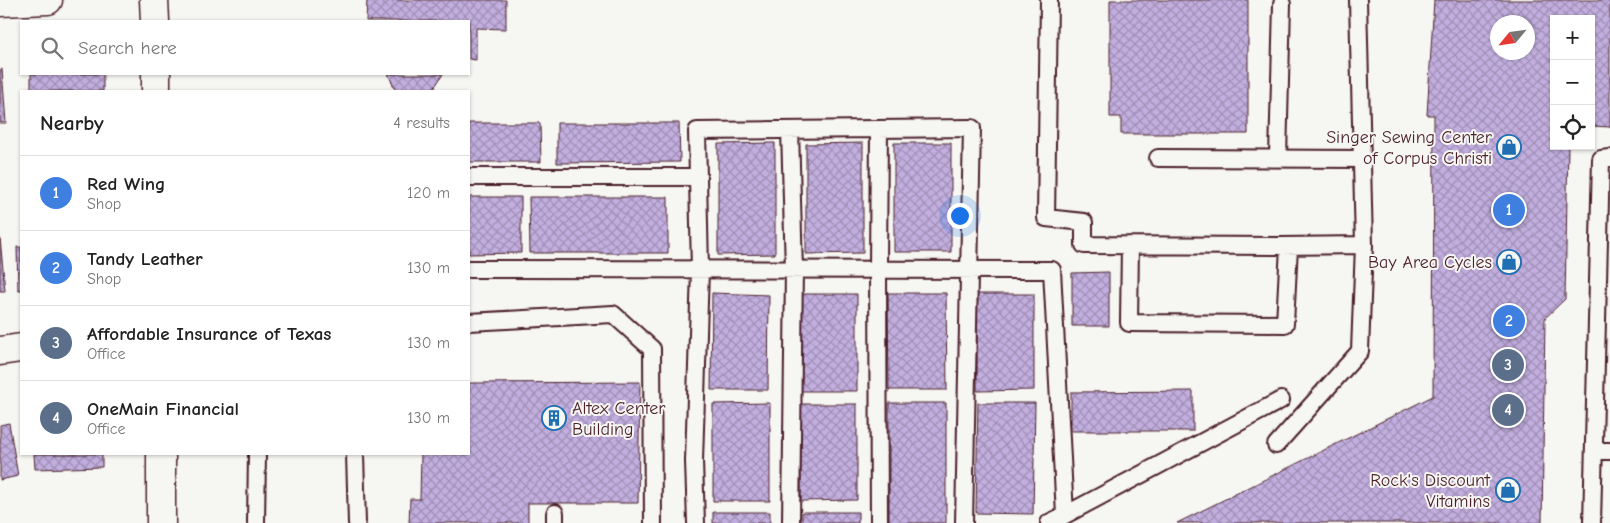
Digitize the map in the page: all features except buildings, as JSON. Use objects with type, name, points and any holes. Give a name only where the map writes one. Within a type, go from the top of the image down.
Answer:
[{"type":"main road","points":[[0,2],[48,0]]},
{"type":"main road","points":[[154,0],[155,20]]},
{"type":"main road","points":[[156,75],[156,90]]},
{"type":"main road","points":[[0,351],[20,348]]},
{"type":"main road","points":[[161,455],[161,523]]},
{"type":"lane","points":[[1049,0],[1046,218],[1084,222],[1084,245],[1289,246],[1364,244]]},
{"type":"lane","points":[[1276,445],[1360,351],[1364,244],[1358,0]]},
{"type":"lane","points":[[1278,157],[1282,4]]},
{"type":"lane","points":[[696,523],[694,461],[700,270],[697,130],[972,128],[964,523]]},
{"type":"lane","points":[[879,129],[879,523]]},
{"type":"lane","points":[[790,130],[794,270],[792,523]]},
{"type":"lane","points":[[1158,158],[1278,157],[1362,159]]},
{"type":"lane","points":[[1592,523],[1602,451],[1600,159],[1610,158]]},
{"type":"lane","points":[[470,177],[698,177]]},
{"type":"lane","points":[[1130,245],[1129,323],[1285,324],[1289,246]]},
{"type":"lane","points":[[470,270],[1052,270],[1065,515]]},
{"type":"lane","points":[[470,322],[613,314],[652,349],[652,523]]},
{"type":"lane","points":[[1049,523],[1281,400]]},
{"type":"lane","points":[[256,523],[257,455]]},
{"type":"lane","points":[[355,455],[357,523]]},
{"type":"place","name":"Singer Sewing Center of Corpus Christi","points":[[1509,147]]},
{"type":"place","name":"Red Wing","points":[[1509,210]]},
{"type":"place","name":"Bay Area Cycles","points":[[1509,262]]},
{"type":"place","name":"Tandy Leather","points":[[1509,321]]},
{"type":"place","name":"Affordable Insurance of Texas","points":[[1508,365]]},
{"type":"place","name":"OneMain Financial","points":[[1508,410]]},
{"type":"place","name":"Altex Center Building","points":[[554,418]]},
{"type":"place","name":"Rock's Discount Vitamins","points":[[1508,490]]}]
